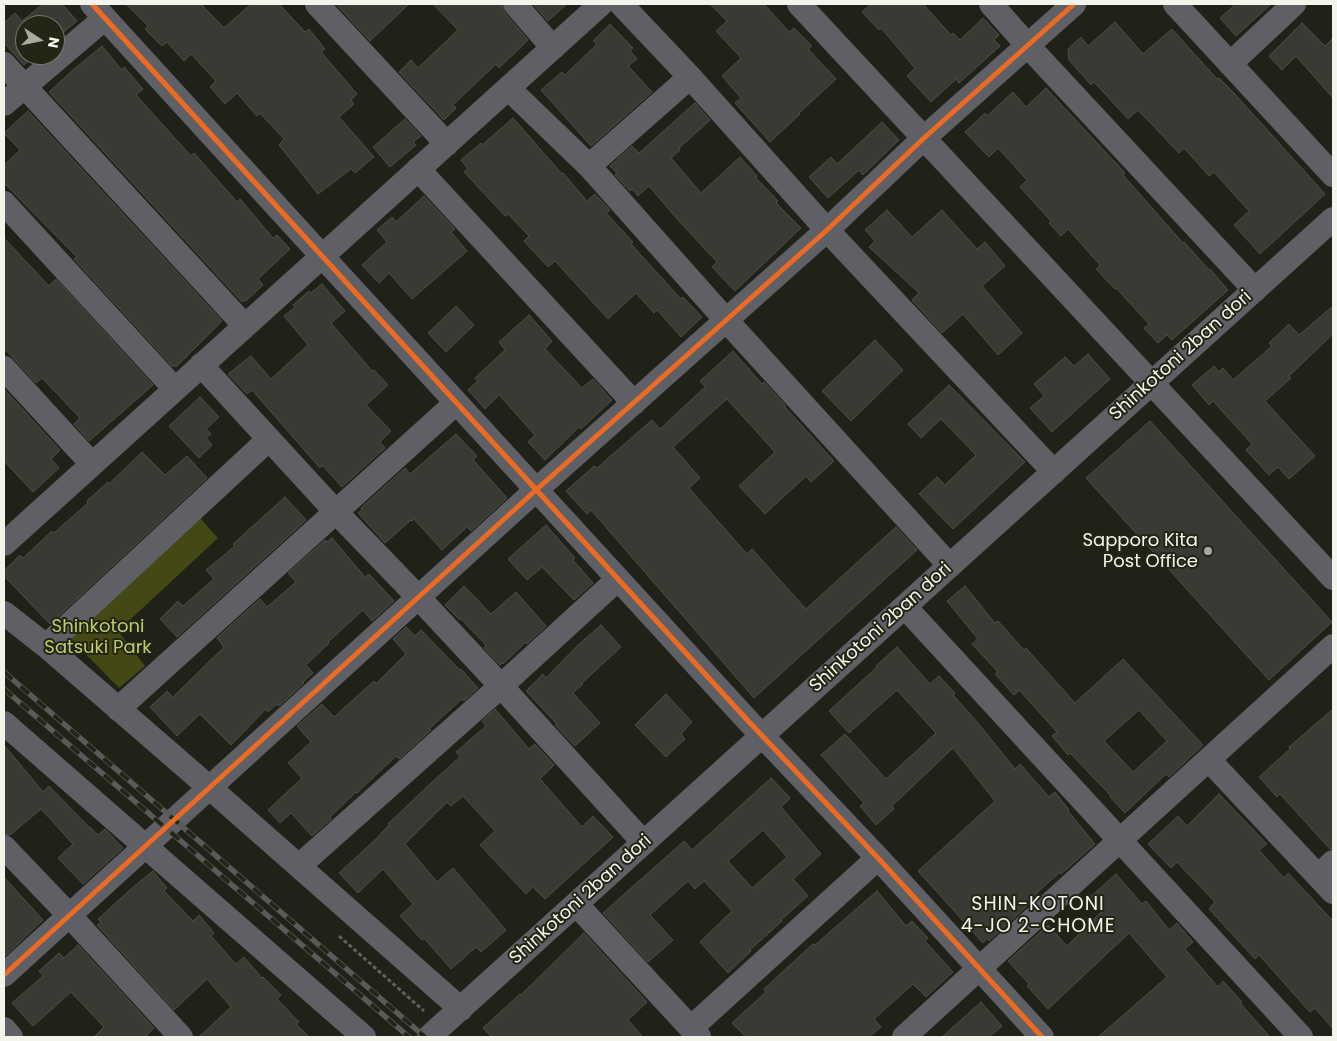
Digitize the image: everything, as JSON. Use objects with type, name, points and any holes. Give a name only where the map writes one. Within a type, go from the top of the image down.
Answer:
[{"type":"street","points":[[317,4],[447,144]]},
{"type":"street","points":[[514,4],[553,48]]},
{"type":"street","points":[[4,544],[601,4]]},
{"type":"street","points":[[621,4],[827,230],[1054,472]]},
{"type":"street","points":[[799,4],[1333,578]]},
{"type":"street","points":[[991,4],[1255,290]]},
{"type":"street","points":[[4,975],[536,490],[827,230],[924,138],[1074,4]]},
{"type":"street","points":[[1175,4],[1333,175]]},
{"type":"street","points":[[1230,64],[1294,4]]},
{"type":"street","points":[[4,104],[25,86],[99,11],[762,736],[878,858],[1042,1037]]},
{"type":"street","points":[[4,64],[245,326]]},
{"type":"street","points":[[589,166],[690,78]]},
{"type":"street","points":[[508,88],[589,166],[950,566]]},
{"type":"street","points":[[418,169],[634,402]]},
{"type":"street","points":[[4,203],[175,389]]},
{"type":"street","name":"Shinkotoni 2ban dori","points":[[429,1037],[1333,219]]},
{"type":"street","points":[[202,365],[336,512],[501,686],[644,843]]},
{"type":"street","points":[[4,368],[92,464]]},
{"type":"street","points":[[118,709],[456,403]]},
{"type":"street","points":[[46,646],[269,439]]},
{"type":"street","points":[[299,866],[618,579]]},
{"type":"street","points":[[905,607],[1301,1037]]},
{"type":"street","points":[[4,613],[46,646],[210,788],[461,1009]]},
{"type":"street","points":[[904,1037],[1333,646]]},
{"type":"street","points":[[4,724],[364,1037]]},
{"type":"street","points":[[1209,760],[1328,877]]},
{"type":"street","points":[[4,847],[181,1037]]},
{"type":"street","points":[[576,904],[695,1033],[878,858]]},
{"type":"street","points":[[4,1029],[11,1037]]},
{"type":"green space","name":"Shinkotoni Satsuki Park","points":[[200,518],[218,538],[118,631],[145,666],[119,688],[69,637]]},
{"type":"building","points":[[43,4],[62,4],[77,21],[65,31],[65,15],[29,15]]},
{"type":"building","points":[[126,4],[201,4],[224,28],[251,4],[279,4],[305,32],[309,29],[325,49],[321,52],[357,94],[351,100],[354,104],[339,117],[374,157],[355,173],[351,169],[318,194],[279,145],[284,139],[260,113],[257,116],[237,93],[225,104],[210,87],[216,81],[191,54],[184,61],[167,42],[162,46],[145,29],[148,26]]},
{"type":"building","points":[[336,4],[409,4],[370,41]]},
{"type":"building","points":[[433,4],[502,4],[505,13],[528,40],[499,68],[496,64],[453,105],[456,108],[444,120],[399,72],[411,60],[418,68],[458,30]]},
{"type":"building","points":[[533,4],[567,4],[548,21]]},
{"type":"building","points":[[710,4],[764,4],[789,32],[794,28],[812,46],[808,49],[836,79],[770,142],[735,103],[741,98],[722,76],[741,58],[716,31],[727,21]]},
{"type":"building","points":[[871,4],[923,4],[951,35],[953,33],[960,40],[983,18],[999,35],[994,40],[1000,46],[959,83],[956,79],[931,102],[907,76],[915,68],[881,28],[879,30],[862,12]]},
{"type":"building","points":[[1236,4],[1271,4],[1236,36],[1220,18]]},
{"type":"building","points":[[15,13],[17,15],[15,15],[15,55],[4,43],[4,23]]},
{"type":"building","points":[[1115,22],[1143,54],[1172,29],[1217,79],[1219,78],[1234,93],[1325,194],[1260,254],[1234,225],[1249,211],[1214,172],[1209,176],[1184,148],[1179,153],[1138,110],[1128,119],[1094,82],[1091,85],[1069,60],[1068,49],[1081,37],[1088,46]]},
{"type":"building","points":[[1302,23],[1325,46],[1333,38],[1333,98],[1296,56],[1282,70],[1269,56]]},
{"type":"building","points":[[610,24],[633,48],[630,51],[637,59],[628,66],[652,92],[591,146],[541,90],[562,72],[565,75],[597,44],[593,41]]},
{"type":"building","points":[[102,46],[122,70],[124,67],[143,89],[136,95],[191,156],[194,153],[237,202],[240,199],[273,238],[277,235],[290,249],[258,279],[263,285],[246,301],[242,302],[49,92]]},
{"type":"building","points":[[1046,88],[1125,173],[1123,175],[1183,243],[1210,269],[1228,290],[1172,340],[1167,335],[1158,343],[1144,328],[1149,324],[1096,269],[1100,265],[1068,229],[1061,236],[1049,223],[1051,221],[1020,187],[1027,180],[998,148],[989,157],[965,132],[985,113],[987,116],[1013,92],[1026,107]]},
{"type":"building","points":[[695,103],[710,120],[679,148],[680,150],[671,158],[701,193],[740,157],[757,176],[755,177],[778,201],[776,203],[801,228],[735,291],[712,267],[717,262],[649,186],[638,196],[632,189],[630,191],[615,175],[617,173],[610,166],[632,146],[639,153]]},
{"type":"building","points":[[28,111],[222,321],[176,367],[175,365],[173,367],[74,259],[77,257],[4,183],[4,165],[20,150],[4,133]]},
{"type":"building","points":[[513,118],[587,201],[595,194],[610,210],[606,213],[633,242],[631,244],[681,299],[683,297],[702,317],[681,337],[657,310],[654,313],[636,293],[608,319],[555,261],[548,267],[524,241],[529,236],[508,214],[505,216],[464,172],[468,169],[461,160],[481,143],[482,145]]},
{"type":"building","points":[[405,119],[421,136],[413,142],[416,145],[390,167],[373,147]]},
{"type":"building","points":[[882,122],[899,140],[863,175],[859,170],[828,198],[809,177],[831,157],[837,164]]},
{"type":"building","points":[[424,196],[455,229],[451,232],[467,251],[412,299],[389,273],[379,283],[362,265],[387,242],[377,230],[392,217],[396,222]]},
{"type":"building","points":[[887,210],[912,237],[942,210],[977,249],[985,242],[1005,266],[982,286],[1022,333],[998,355],[963,314],[942,333],[912,300],[919,293],[869,247],[875,241],[865,230]]},
{"type":"building","points":[[4,238],[49,286],[56,279],[153,385],[89,441],[74,424],[80,418],[42,378],[36,383],[4,348]]},
{"type":"building","points":[[322,284],[345,311],[331,323],[372,371],[374,370],[388,385],[366,405],[391,431],[380,442],[385,448],[342,487],[322,465],[320,468],[252,390],[247,394],[228,374],[251,356],[271,379],[308,345],[284,316],[309,291],[311,293]]},
{"type":"building","points":[[456,306],[474,325],[446,352],[428,333]]},
{"type":"building","points":[[1333,306],[1333,334],[1289,376],[1291,378],[1265,401],[1315,456],[1289,479],[1278,467],[1269,475],[1246,450],[1252,444],[1213,401],[1209,405],[1192,385],[1214,366],[1219,372],[1223,368],[1233,380],[1272,346],[1269,343],[1289,324],[1299,335]]},
{"type":"building","points":[[529,315],[552,341],[545,349],[582,388],[593,379],[612,400],[581,429],[579,427],[545,460],[528,442],[535,435],[499,395],[485,409],[468,390],[478,381],[475,378],[505,350],[499,342]]},
{"type":"building","points":[[875,340],[903,370],[851,421],[822,391]]},
{"type":"building","points":[[733,351],[762,384],[764,382],[834,461],[811,482],[806,476],[765,514],[739,486],[775,452],[727,399],[673,447],[700,478],[689,488],[747,554],[752,549],[806,609],[896,527],[917,550],[754,698],[591,510],[587,514],[566,491],[594,466],[597,468],[652,420],[660,429],[705,387],[700,381]]},
{"type":"building","points":[[1088,354],[1110,379],[1052,432],[1030,408],[1044,396],[1034,384],[1065,357],[1074,366]]},
{"type":"building","points":[[949,385],[1025,462],[953,529],[919,494],[937,477],[945,485],[976,455],[941,419],[921,438],[908,424]]},
{"type":"building","points":[[4,389],[60,450],[51,459],[59,468],[33,492],[4,461]]},
{"type":"building","points":[[200,397],[219,417],[206,429],[211,434],[206,438],[212,445],[199,458],[169,426]]},
{"type":"building","points":[[1150,421],[1332,622],[1269,680],[1086,478]]},
{"type":"building","points":[[456,434],[477,456],[473,460],[507,498],[471,531],[467,527],[442,550],[414,519],[385,543],[358,513],[362,510],[361,508],[405,468],[410,474]]},
{"type":"building","points":[[142,452],[165,475],[187,456],[207,478],[50,624],[4,576],[4,571],[20,555],[23,558],[52,531],[54,533]]},
{"type":"building","points":[[285,497],[306,520],[177,637],[160,619],[178,601],[183,606],[214,579],[206,570],[235,546],[233,544]]},
{"type":"building","points":[[546,525],[575,558],[573,560],[593,583],[574,600],[542,567],[527,580],[508,559]]},
{"type":"building","points":[[332,538],[365,577],[369,574],[394,601],[372,621],[363,610],[306,665],[313,673],[304,683],[279,706],[277,704],[268,712],[266,709],[231,745],[200,714],[177,736],[150,707],[167,691],[173,697],[224,647],[217,638],[260,599],[267,607],[296,582],[288,573],[325,540],[327,542]]},
{"type":"building","points":[[464,586],[491,614],[516,592],[546,626],[500,665],[484,648],[486,645],[445,605]]},
{"type":"building","points":[[965,586],[995,623],[998,621],[1024,650],[1026,648],[1075,703],[1123,659],[1203,745],[1169,777],[1166,774],[1125,813],[1070,753],[1068,755],[1052,736],[1057,732],[1019,690],[1014,695],[995,674],[998,672],[972,644],[978,639],[947,601]],"holes":[[[1139,710],[1167,741],[1133,772],[1104,741]]]},
{"type":"building","points":[[601,625],[621,647],[573,693],[600,723],[575,746],[526,691],[543,674],[546,678],[577,646]]},
{"type":"building","points":[[406,627],[415,636],[421,630],[478,688],[464,701],[462,699],[399,759],[396,756],[356,792],[312,836],[291,813],[280,823],[268,810],[302,778],[288,763],[311,742],[297,726],[322,704],[334,717],[374,681],[376,684],[406,654],[393,639]]},
{"type":"building","points":[[897,647],[930,684],[939,676],[955,693],[953,695],[1015,769],[1020,764],[1049,797],[1055,792],[1095,844],[1027,902],[1029,904],[989,941],[987,938],[983,943],[918,871],[995,801],[953,748],[892,806],[894,809],[876,825],[860,806],[864,803],[821,755],[845,734],[886,779],[936,733],[897,690],[849,733],[829,711]]},
{"type":"building","points":[[666,694],[692,722],[681,734],[685,739],[666,757],[635,725]]},
{"type":"building","points":[[495,709],[529,749],[535,744],[554,765],[540,779],[582,827],[593,816],[613,837],[545,899],[533,887],[526,894],[480,845],[495,831],[463,796],[451,806],[447,802],[405,844],[437,882],[453,868],[506,930],[481,952],[476,947],[451,969],[424,938],[422,940],[400,916],[413,904],[383,869],[358,893],[339,873],[460,757],[456,752],[486,726],[482,721]]},
{"type":"building","points":[[1333,709],[1333,849],[1330,849],[1280,794],[1277,797],[1259,777],[1290,749],[1289,747]]},
{"type":"building","points":[[4,745],[43,792],[49,786],[98,835],[105,829],[123,848],[83,884],[58,858],[73,844],[41,809],[10,835],[4,834]]},
{"type":"building","points":[[771,778],[790,798],[781,807],[821,854],[793,879],[808,896],[728,973],[700,942],[732,911],[704,881],[695,889],[688,881],[650,915],[673,940],[648,962],[603,913],[684,841],[692,850]],"holes":[[[763,830],[787,857],[752,888],[728,861]]]},
{"type":"building","points":[[1219,794],[1267,844],[1259,850],[1284,878],[1288,873],[1333,921],[1333,1029],[1315,1008],[1310,1012],[1259,955],[1255,959],[1209,909],[1215,902],[1177,862],[1171,868],[1148,844],[1178,816],[1187,826]]},
{"type":"building","points":[[153,871],[167,888],[164,891],[193,921],[199,915],[214,933],[211,936],[236,964],[244,957],[262,978],[281,995],[277,999],[299,1022],[296,1024],[309,1037],[199,1037],[231,1007],[207,979],[174,1010],[97,925],[101,922],[98,919]]},
{"type":"building","points":[[1116,874],[1142,904],[1146,901],[1169,930],[1177,923],[1193,942],[1185,949],[1218,987],[1223,981],[1270,1037],[1098,1037],[1167,977],[1129,933],[1048,1009],[1008,961],[1048,925],[1067,946],[1102,911],[1089,898]]},
{"type":"building","points":[[4,877],[43,920],[4,957]]},
{"type":"building","points":[[877,891],[906,926],[912,921],[928,938],[925,941],[953,972],[926,997],[913,984],[874,1019],[881,1027],[869,1037],[746,1037],[732,1023],[766,992],[764,989],[813,944],[815,945]]},
{"type":"building","points":[[584,933],[647,1002],[628,1020],[643,1037],[492,1037],[483,1028],[521,995]]},
{"type":"building","points":[[78,945],[154,1028],[145,1037],[94,1037],[104,1027],[71,992],[33,1026],[12,1003],[43,976],[39,971],[59,953],[64,958]]},
{"type":"building","points":[[981,1002],[1002,1026],[989,1037],[942,1037]]},
{"type":"railway","points":[[4,672],[425,1037]]},
{"type":"railway","points":[[4,689],[409,1037]]},
{"type":"cycle path","points":[[92,4],[750,723],[878,858],[1042,1037]]},
{"type":"cycle path","points":[[4,975],[536,490],[827,230],[924,138],[1074,4]]},
{"type":"place","name":"Sapporo Kita Post Office","points":[[1208,551]]},
{"type":"district","name":"SHIN-KOTONI 4-JO 2-CHOME","points":[[1038,916]]}]
